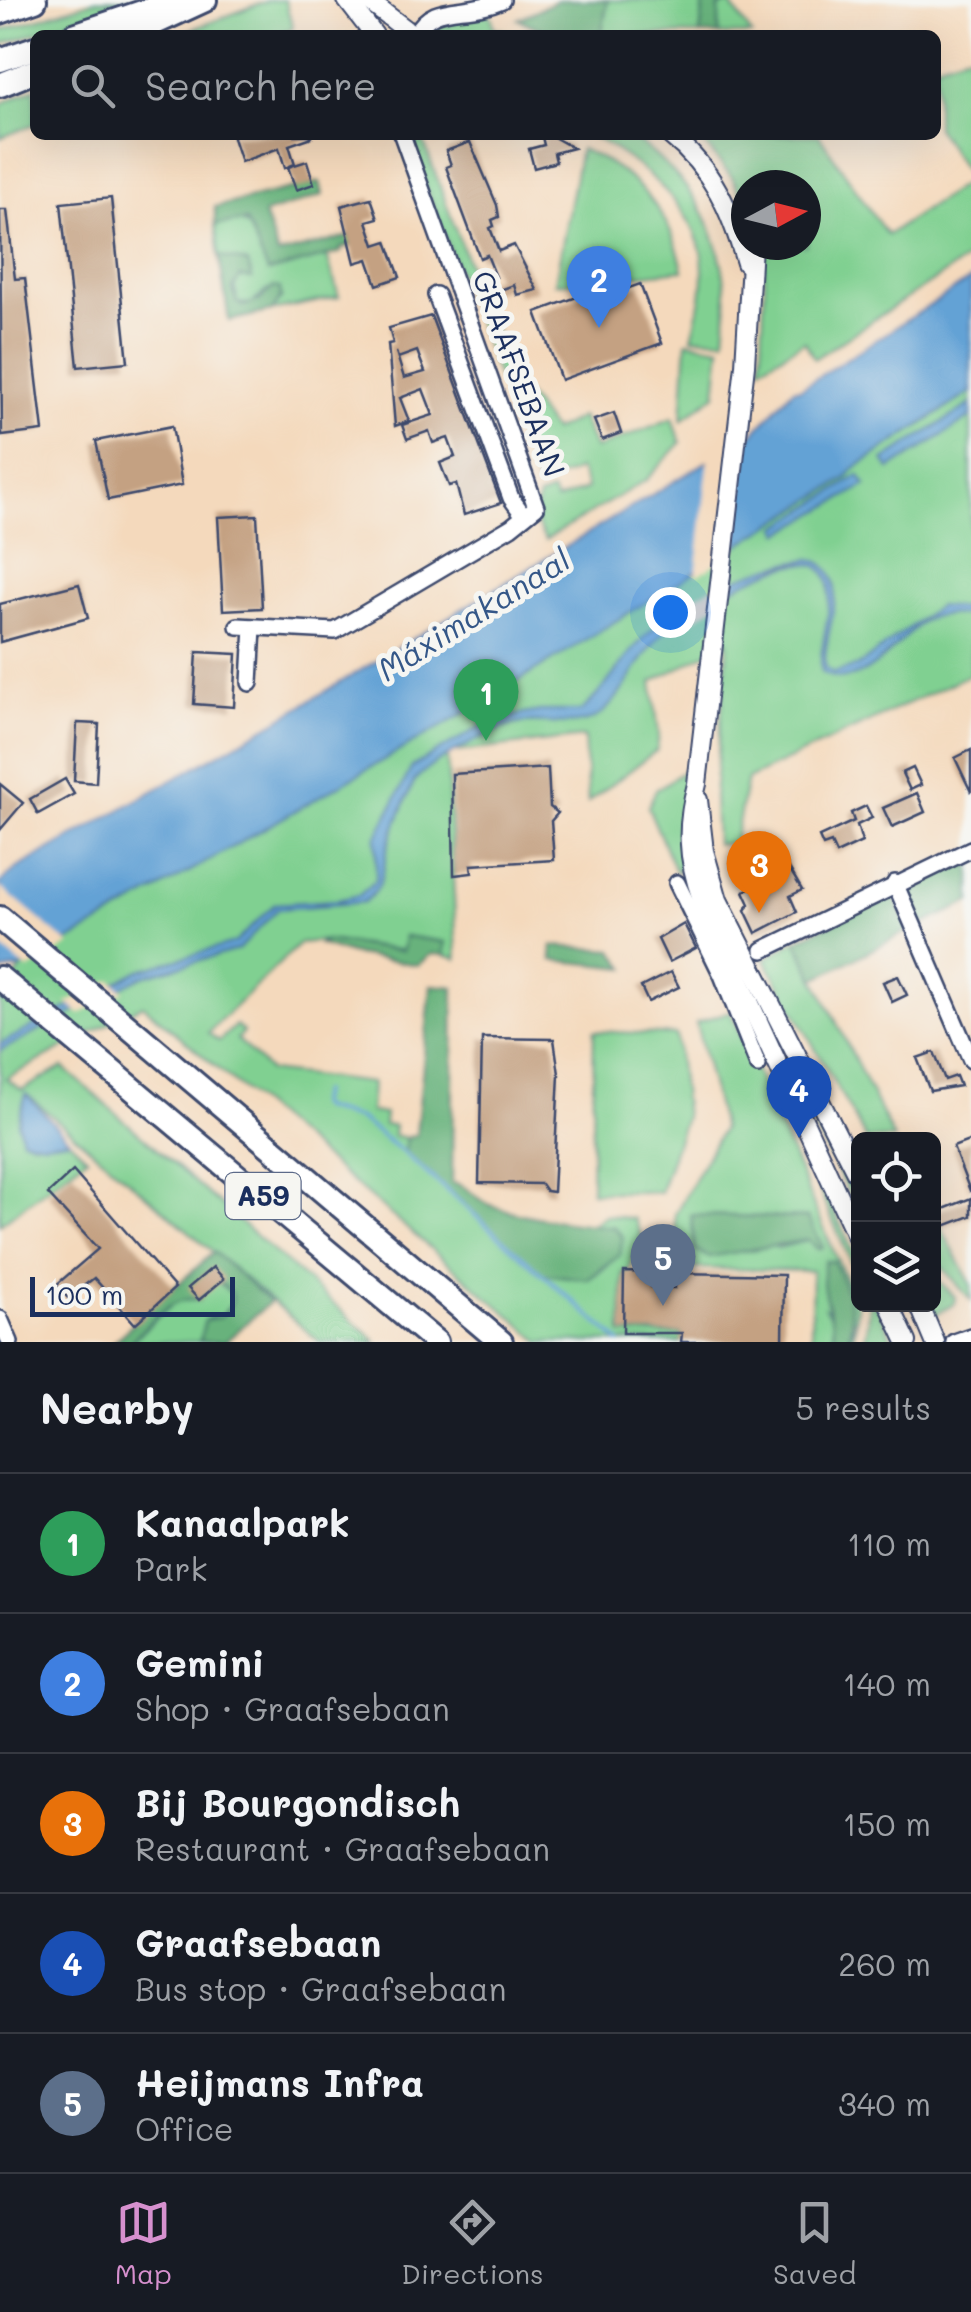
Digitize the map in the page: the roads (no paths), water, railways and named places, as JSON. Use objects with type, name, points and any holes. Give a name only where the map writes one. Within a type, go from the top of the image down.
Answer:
[{"type":"highway","points":[[0,12],[35,0]]},
{"type":"highway","points":[[89,30],[178,0]]},
{"type":"highway","points":[[140,30],[205,0]]},
{"type":"highway","points":[[0,60],[30,50]]},
{"type":"highway","points":[[0,85],[30,72]]},
{"type":"highway","name":"A59","points":[[0,918],[501,1342]]},
{"type":"highway","name":"A59","points":[[0,978],[436,1342]]},
{"type":"main road","points":[[347,0],[370,30]]},
{"type":"main road","points":[[367,0],[407,30]]},
{"type":"main road","points":[[675,140],[708,173],[725,200],[751,283]]},
{"type":"main road","points":[[692,140],[731,192]]},
{"type":"main road","points":[[752,260],[745,365],[697,784],[688,827],[698,889],[851,1225]]},
{"type":"main road","points":[[697,784],[704,851],[718,900],[851,1162]]},
{"type":"main road","points":[[893,1312],[907,1342]]},
{"type":"main road","points":[[923,1312],[936,1342]]},
{"type":"street","points":[[417,30],[427,15],[436,10],[476,10],[502,0]]},
{"type":"street","name":"GRAAFSEBAAN","points":[[404,140],[532,494],[536,507],[524,516],[512,498],[436,296]]},
{"type":"street","points":[[250,682],[246,626],[335,631],[524,516]]},
{"type":"street","points":[[763,950],[894,883],[971,849]]},
{"type":"street","points":[[677,883],[722,975],[758,1064]]},
{"type":"street","points":[[894,883],[964,1021],[971,1060]]},
{"type":"street","points":[[0,1319],[10,1342]]},
{"type":"street","points":[[954,1342],[971,1336]]},
{"type":"water","name":"Máximakanaal","points":[[971,279],[971,392],[852,470],[847,478],[496,695],[22,968],[0,972],[0,883],[16,869],[278,720],[753,434],[793,389],[801,388]]},
{"type":"water","points":[[971,404],[971,417],[890,469],[884,460]]},
{"type":"water","points":[[859,475],[866,485],[781,533],[778,527]]},
{"type":"water","points":[[811,559],[825,566],[833,577],[834,607],[825,655],[826,668],[834,673],[858,666],[938,606],[971,609],[971,615],[928,618],[864,672],[837,678],[822,672],[830,589],[821,569],[807,564],[788,566],[741,584],[664,632],[617,698],[598,716],[580,723],[531,722],[511,726],[466,746],[423,773],[415,780],[396,826],[379,884],[364,902],[278,909],[238,950],[143,976],[0,1051],[0,1044],[140,970],[235,943],[275,904],[360,895],[376,880],[376,838],[412,767],[492,720],[540,711],[581,711],[637,645],[673,613],[740,578]]},
{"type":"water","points":[[26,1094],[69,1140],[44,1143],[22,1139],[18,1123]]},
{"type":"waterway","points":[[321,1092],[317,1104],[321,1108],[359,1119],[404,1153],[620,1342]]},
{"type":"place","name":"Gemini","points":[[599,328]]},
{"type":"place","name":"Kanaalpark","points":[[486,741]]},
{"type":"place","name":"Bij Bourgondisch","points":[[759,913]]},
{"type":"place","name":"Graafsebaan","points":[[799,1138]]},
{"type":"place","name":"Heijmans Infra","points":[[663,1306]]}]
